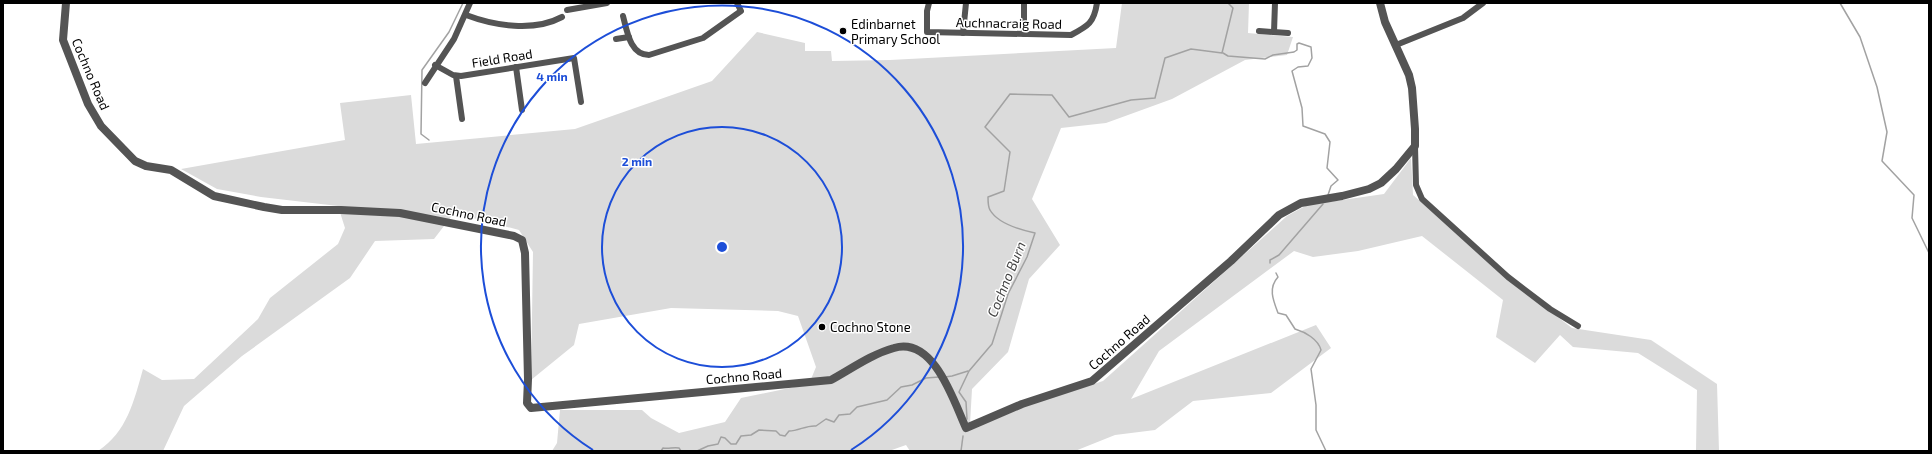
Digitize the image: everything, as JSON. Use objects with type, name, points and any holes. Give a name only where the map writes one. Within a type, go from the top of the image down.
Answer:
[{"type":"street","name":"Cochno Road","points":[[66,3],[63,40],[88,104],[105,131],[134,161],[146,166],[171,170],[214,196],[264,207],[282,210],[341,210],[400,213],[507,234],[522,240],[525,253],[528,407],[531,408],[831,380],[869,359],[899,346],[918,350],[943,377],[966,428],[1022,404],[1092,381],[1231,260],[1279,215],[1301,203],[1358,193],[1377,186],[1396,169],[1414,146]]},
{"type":"street","points":[[424,83],[454,39],[466,15],[470,3]]},
{"type":"street","points":[[567,10],[607,3]]},
{"type":"street","points":[[623,16],[629,37],[636,52],[645,55],[653,54],[703,38],[741,11],[737,3]]},
{"type":"street","name":"Auchnacraig Road","points":[[929,3],[927,11],[927,32],[1071,35],[1087,26],[1094,18],[1097,3]]},
{"type":"street","points":[[964,33],[966,3]]},
{"type":"street","points":[[1024,3],[1024,34]]},
{"type":"street","points":[[1274,32],[1275,3]]},
{"type":"street","points":[[1380,3],[1385,22],[1411,82],[1415,129],[1414,146],[1416,185],[1422,199],[1519,285],[1550,309],[1578,326]]},
{"type":"street","points":[[1396,45],[1463,18],[1478,4]]},
{"type":"street","points":[[466,15],[485,21],[514,25],[545,24],[562,17]]},
{"type":"street","points":[[1259,31],[1288,33]]},
{"type":"street","points":[[616,39],[629,37]]},
{"type":"street","name":"Field Road","points":[[436,65],[456,76],[574,58],[580,102]]},
{"type":"street","points":[[516,67],[522,110]]},
{"type":"street","points":[[456,76],[462,120]]},
{"type":"shaded area","points":[[1122,3],[1249,3],[1248,33],[1293,37],[1287,55],[1245,60],[1172,99],[1106,123],[1061,128],[1032,199],[1060,245],[1029,279],[1008,352],[972,389],[970,424],[1103,381],[1287,216],[1307,205],[1384,194],[1411,158],[1413,195],[1515,284],[1572,328],[1651,340],[1717,384],[1719,451],[1696,451],[1697,390],[1638,353],[1573,347],[1560,335],[1535,363],[1496,337],[1503,300],[1422,236],[1358,251],[1313,257],[1294,251],[1159,351],[1131,399],[1316,325],[1331,348],[1271,393],[1193,401],[1155,430],[1115,435],[1075,451],[910,451],[906,445],[889,451],[552,451],[557,443],[560,410],[642,410],[651,418],[679,433],[725,422],[741,398],[809,384],[816,367],[798,316],[778,311],[671,308],[579,324],[574,345],[531,380],[533,252],[519,230],[454,213],[434,239],[375,241],[350,278],[242,356],[184,406],[163,451],[98,451],[116,435],[123,425],[136,393],[143,369],[162,380],[194,379],[258,319],[270,298],[338,244],[345,228],[338,206],[261,197],[217,189],[181,169],[345,140],[340,103],[411,95],[416,144],[575,129],[712,81],[757,32],[805,43],[805,51],[831,51],[832,61],[890,60],[1116,48]]},
{"type":"waterway","points":[[429,140],[421,134],[422,70],[449,32],[463,3]]},
{"type":"waterway","name":"Cochno Burn","points":[[967,419],[966,402],[959,392],[969,371],[992,344],[1008,294],[1027,257],[1035,233],[1004,223],[989,209],[988,197],[1004,191],[1010,152],[985,127],[1010,94],[1052,95],[1069,117],[1131,100],[1155,98],[1165,58],[1191,49],[1222,53],[1233,8],[1228,3]]},
{"type":"waterway","points":[[1840,3],[1860,37],[1877,87],[1887,132],[1882,161],[1914,195],[1912,218],[1929,253]]},
{"type":"waterway","points":[[1223,53],[1228,56],[1265,59],[1273,55],[1294,52],[1297,50],[1297,44],[1299,43],[1311,47],[1312,58],[1308,66],[1298,67],[1292,71],[1302,108],[1303,126],[1325,134],[1330,142],[1327,168],[1338,180],[1331,186],[1328,195]]},
{"type":"waterway","points":[[1270,263],[1270,260],[1279,255],[1323,204]]},
{"type":"waterway","points":[[1276,273],[1278,277],[1273,285],[1272,294],[1278,313],[1286,315],[1295,329],[1311,336],[1317,342],[1321,350],[1311,369],[1316,405],[1316,430],[1326,451]]},
{"type":"waterway","points":[[945,377],[968,371]]},
{"type":"waterway","points":[[697,451],[708,446],[718,444],[721,437],[725,438],[731,444],[736,444],[741,436],[751,435],[759,430],[776,431],[780,435],[785,436],[789,431],[809,426],[816,426],[826,419],[834,422],[839,415],[850,414],[857,407],[887,400],[901,387],[912,385],[926,378],[939,377]]},
{"type":"waterway","name":"Cochno Burn","points":[[961,451],[963,436]]},
{"type":"waterway","points":[[661,451],[663,448],[679,448],[681,451]]},
{"type":"place","name":"Edinbarnet Primary School","points":[[843,31]]},
{"type":"place","name":"Cochno Stone","points":[[822,327]]}]
